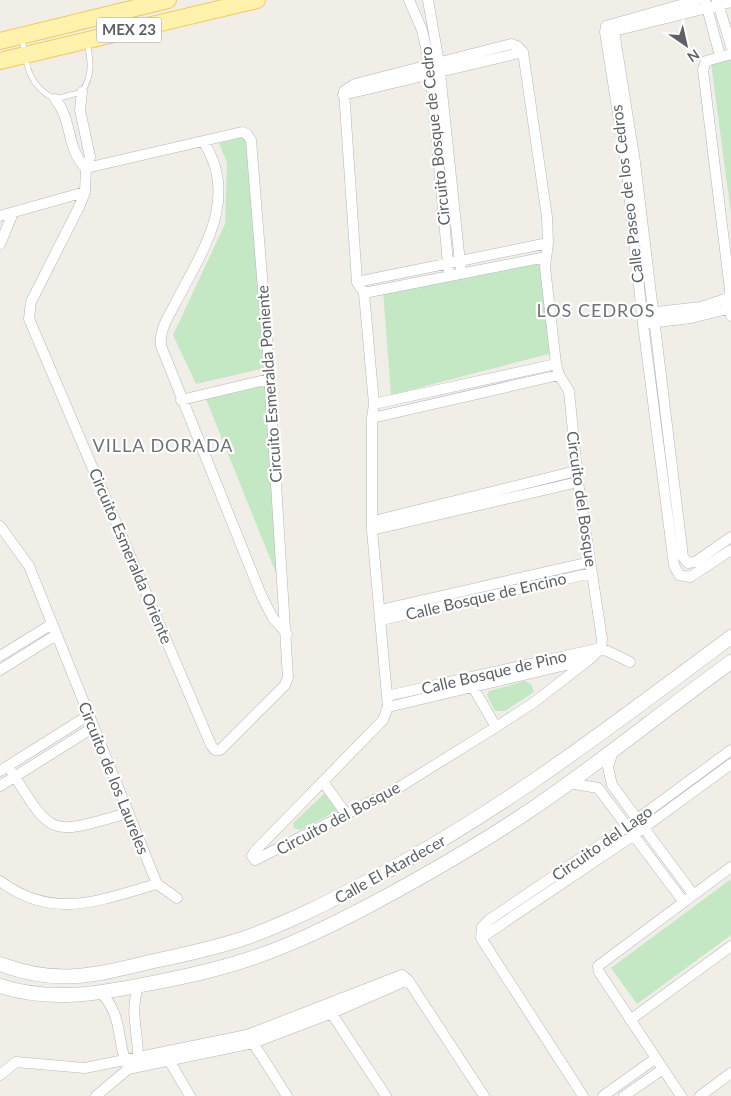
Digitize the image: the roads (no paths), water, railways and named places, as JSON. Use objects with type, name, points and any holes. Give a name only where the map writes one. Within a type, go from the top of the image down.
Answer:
[{"type":"main road","name":"MEX 23","points":[[0,41],[168,0]]},
{"type":"main road","name":"MEX 23","points":[[0,61],[86,39],[258,0]]},
{"type":"street","name":"Circuito Bosque de Cedro","points":[[409,0],[427,29]]},
{"type":"street","name":"Circuito Bosque de Cedro","points":[[428,0],[427,29],[435,68],[445,170],[449,274]]},
{"type":"street","points":[[610,29],[698,0]]},
{"type":"street","points":[[718,2],[731,46]]},
{"type":"street","points":[[610,29],[706,4],[731,2]]},
{"type":"street","points":[[642,319],[697,316],[730,301],[703,70],[704,64],[726,55],[706,4]]},
{"type":"street","name":"Calle Paseo de los Cedros","points":[[610,29],[654,318],[674,565],[682,576]]},
{"type":"street","name":"Circuito del Bosque","points":[[511,44],[517,46],[523,52],[547,217],[548,243],[544,267],[556,364],[558,375],[569,392],[576,471],[602,639],[601,648],[590,659],[539,698],[398,788],[258,860],[253,859],[255,851],[383,720],[388,701],[373,526],[372,418],[374,404],[364,293],[358,282],[343,95],[346,88],[354,84],[435,68],[511,44]]},
{"type":"street","name":"Circuito Esmeralda Oriente","points":[[82,92],[80,110],[90,157],[86,168],[85,192],[79,208],[32,302],[29,319],[211,746],[215,750],[220,750],[287,681]]},
{"type":"street","points":[[55,99],[64,112],[76,159],[86,168],[203,141],[213,156],[219,191],[216,218],[160,339],[162,351],[262,597],[273,618],[287,634]]},
{"type":"street","name":"Circuito Esmeralda Poniente","points":[[203,141],[242,132],[248,134],[251,140],[287,634],[287,681]]},
{"type":"street","name":"Calle Paseo de los Cedros","points":[[631,163],[642,319],[683,557],[688,563]]},
{"type":"street","name":"Circuito Bosque de Cedro","points":[[445,170],[460,261],[460,272]]},
{"type":"street","points":[[0,216],[85,192]]},
{"type":"street","points":[[0,244],[13,213]]},
{"type":"street","points":[[358,282],[548,243]]},
{"type":"street","points":[[364,293],[449,274],[546,257]]},
{"type":"street","points":[[374,404],[472,384],[556,364]]},
{"type":"street","points":[[372,418],[558,375]]},
{"type":"street","points":[[182,400],[269,378]]},
{"type":"street","points":[[472,384],[473,395]]},
{"type":"street","points":[[373,526],[478,500],[576,471]]},
{"type":"street","points":[[478,500],[578,482]]},
{"type":"street","name":"Circuito de los Laureles","points":[[2,532],[30,566],[157,884]]},
{"type":"street","points":[[731,537],[695,562],[688,563],[682,576],[694,576],[731,550]]},
{"type":"street","name":"Calle Bosque de Encino","points":[[381,615],[591,567]]},
{"type":"street","points":[[0,656],[52,624]]},
{"type":"street","points":[[0,670],[56,635]]},
{"type":"street","name":"Calle El Atardecer","points":[[0,964],[33,975],[55,978],[99,973],[240,939],[306,913],[397,866],[472,824],[557,767],[731,637]]},
{"type":"street","points":[[601,648],[630,662]]},
{"type":"street","name":"Calle Bosque de Pino","points":[[388,701],[601,648]]},
{"type":"street","points":[[704,658],[716,673]]},
{"type":"street","name":"Calle Bosque de Pino","points":[[470,682],[590,659]]},
{"type":"street","name":"Calle El Atardecer","points":[[0,986],[32,995],[50,996],[101,992],[139,986],[216,969],[278,948],[354,913],[406,886],[492,835],[613,751],[731,662]]},
{"type":"street","points":[[470,682],[496,727]]},
{"type":"street","points":[[89,715],[4,769],[15,776],[43,819],[55,827],[74,828],[128,813]]},
{"type":"street","points":[[0,786],[94,727]]},
{"type":"street","name":"Circuito del Lago","points":[[641,824],[731,750]]},
{"type":"street","points":[[613,751],[608,767],[612,786],[693,894]]},
{"type":"street","name":"Circuito del Lago","points":[[583,1096],[482,938],[482,927],[489,920],[641,824],[731,764]]},
{"type":"street","points":[[557,767],[568,782],[598,788],[683,901]]},
{"type":"street","points":[[323,782],[347,815]]},
{"type":"street","points":[[397,866],[406,886]]},
{"type":"street","points":[[681,1096],[630,1020],[598,966],[731,867]]},
{"type":"street","points":[[0,881],[12,890],[36,900],[70,905],[83,904],[157,884],[177,898]]},
{"type":"street","points":[[630,1020],[731,946]]},
{"type":"street","points":[[99,973],[101,992],[109,1001],[118,1020],[126,1064]]},
{"type":"street","points":[[0,1075],[16,1062],[85,1068],[170,1061],[250,1039],[329,1009],[397,975],[402,975],[408,980],[484,1096]]},
{"type":"street","points":[[138,1056],[133,1009],[134,999],[139,986]]},
{"type":"street","points":[[329,1009],[386,1096]]},
{"type":"street","points":[[96,1096],[126,1064],[138,1056],[250,1039]]},
{"type":"street","points":[[250,1039],[287,1096]]},
{"type":"street","points":[[164,1052],[190,1096]]},
{"type":"street","points":[[603,1096],[656,1058]]},
{"type":"street","points":[[624,1096],[663,1069]]},
{"type":"street","points":[[700,1096],[731,1074]]},
{"type":"lane","points":[[22,35],[32,80],[38,88],[55,99],[82,92]]},
{"type":"lane","name":"Circuito Esmeralda Oriente","points":[[82,92],[90,78],[92,66],[86,39]]},
{"type":"district","name":"LOS CEDROS","points":[[596,311]]},
{"type":"district","name":"VILLA DORADA","points":[[163,446]]}]
